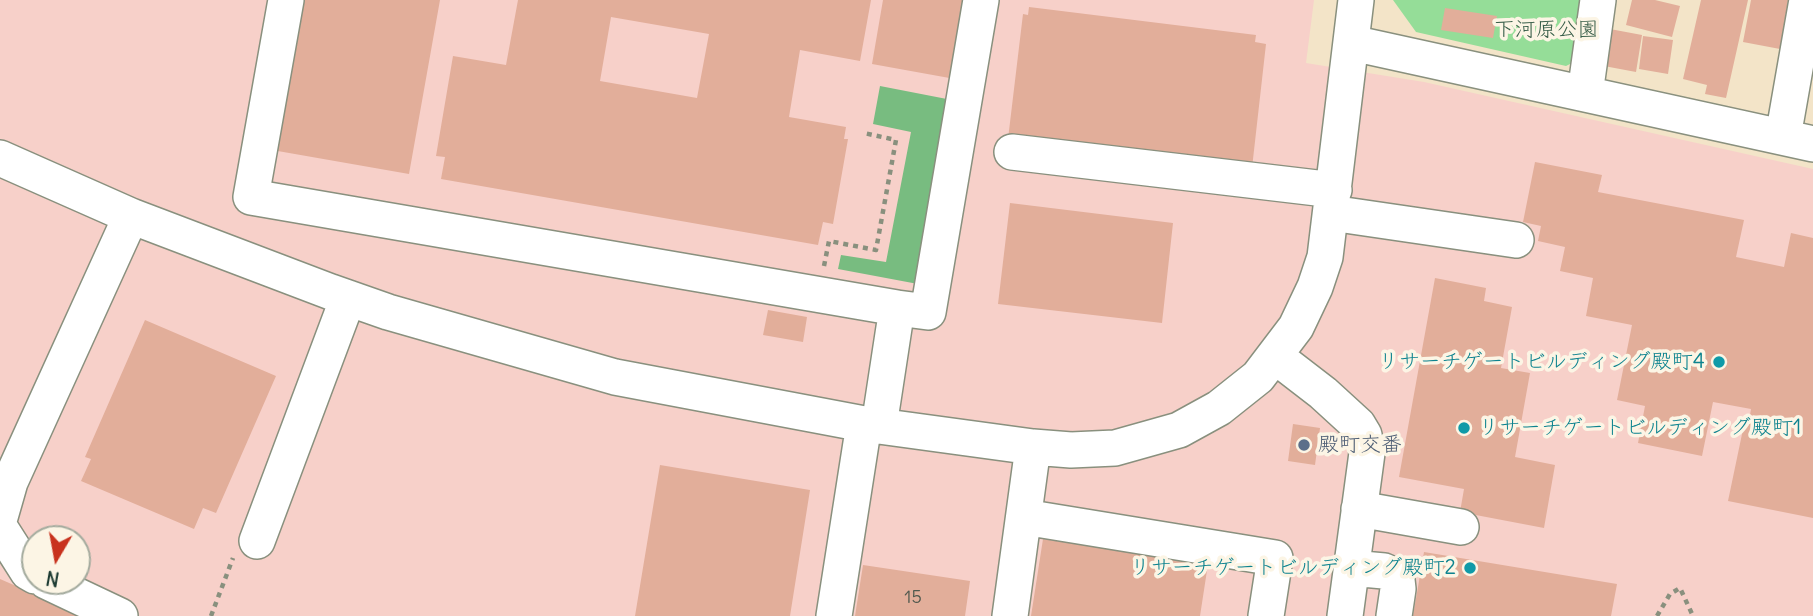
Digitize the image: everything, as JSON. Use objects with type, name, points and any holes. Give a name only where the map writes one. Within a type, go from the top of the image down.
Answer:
[{"type":"street","points":[[286,0],[251,197],[928,312],[981,0]]},
{"type":"street","points":[[1585,94],[1598,0]]},
{"type":"street","points":[[1352,43],[1798,141],[1807,0]]},
{"type":"street","points":[[0,158],[131,216],[348,298],[615,377],[871,425],[1033,447],[1071,450],[1115,448],[1179,430],[1229,401],[1258,377],[1296,327],[1315,287],[1325,257],[1352,43],[1349,1]]},
{"type":"street","points":[[1012,152],[1333,202],[1516,240]]},
{"type":"street","points":[[0,517],[5,480],[131,216]]},
{"type":"street","points":[[257,541],[348,298]]},
{"type":"street","points":[[834,616],[897,308]]},
{"type":"street","points":[[1275,356],[1323,393],[1364,435],[1367,453],[1345,616]]},
{"type":"street","points":[[1010,616],[1033,447]]},
{"type":"street","points":[[1359,509],[1461,527]]},
{"type":"street","points":[[1024,517],[1275,558],[1266,616]]},
{"type":"street","points":[[0,528],[21,561]]},
{"type":"street","points":[[1351,568],[1393,575],[1398,589],[1394,616]]},
{"type":"street","points":[[76,595],[120,616]]},
{"type":"path","points":[[824,267],[829,241],[876,250],[896,140],[864,133]]},
{"type":"path","points":[[1657,616],[1670,594],[1680,588],[1693,616]]},
{"type":"shaded area","points":[[0,0],[1314,0],[1306,63],[1424,82],[1813,169],[1813,616],[0,616]]},
{"type":"green space","name":"下河原公園","points":[[1393,0],[1585,0],[1576,61],[1566,66],[1416,32]]},
{"type":"green space","points":[[880,86],[952,100],[918,284],[838,269],[841,255],[886,262],[911,132],[873,124]]},
{"type":"building","points":[[298,0],[440,0],[409,174],[272,150]]},
{"type":"building","points":[[518,0],[871,0],[860,61],[800,50],[789,117],[846,127],[844,139],[848,139],[833,224],[823,222],[818,245],[441,179],[445,157],[436,156],[453,56],[506,65]],"holes":[[[611,17],[709,34],[697,98],[600,81]]]},
{"type":"building","points":[[883,0],[969,0],[955,79],[872,64]]},
{"type":"building","points":[[1632,0],[1655,0],[1680,6],[1672,37],[1626,25]]},
{"type":"building","points":[[1701,0],[1748,0],[1726,98],[1705,94],[1707,85],[1683,79]]},
{"type":"building","points":[[1751,0],[1788,0],[1780,49],[1743,42]]},
{"type":"building","points":[[1029,7],[1256,35],[1255,42],[1266,44],[1252,168],[1008,139],[1023,14],[1028,15]]},
{"type":"building","points":[[1445,8],[1497,16],[1493,38],[1441,30]]},
{"type":"building","points":[[1610,29],[1642,35],[1636,72],[1604,66]]},
{"type":"building","points":[[1643,36],[1673,40],[1668,74],[1639,69]]},
{"type":"building","name":"リサーチゲートビルディング殿町4","points":[[1535,162],[1602,175],[1598,192],[1744,220],[1736,257],[1784,267],[1791,233],[1813,238],[1813,518],[1728,501],[1746,415],[1750,415],[1751,409],[1713,402],[1702,456],[1638,443],[1645,406],[1617,400],[1632,325],[1586,316],[1593,278],[1560,271],[1565,247],[1538,241],[1541,226],[1523,222]]},
{"type":"building","points":[[1010,203],[1173,223],[1162,323],[998,304]]},
{"type":"building","name":"リサーチゲートビルディング殿町1","points":[[1435,278],[1486,288],[1484,301],[1512,307],[1501,368],[1530,373],[1515,457],[1555,465],[1544,528],[1460,512],[1464,489],[1399,477]]},
{"type":"building","points":[[768,310],[807,317],[803,342],[763,335]]},
{"type":"building","points":[[145,320],[276,376],[216,513],[203,508],[194,529],[81,481],[91,459],[85,457]]},
{"type":"building","name":"殿町交番","points":[[1293,424],[1320,428],[1315,465],[1288,461]]},
{"type":"building","points":[[660,465],[810,490],[790,616],[635,616]]},
{"type":"building","points":[[1043,539],[1097,547],[1098,539],[1208,564],[1200,616],[1031,616]]},
{"type":"building","name":"リサーチゲートビルディング殿町2","points":[[1424,552],[1617,584],[1611,616],[1413,616]]},
{"type":"building","points":[[863,565],[970,581],[965,616],[855,616]]},
{"type":"building","points":[[0,579],[21,588],[21,595],[37,595],[85,616],[0,616]]},
{"type":"place","name":"リサーチゲートビルディング殿町4","points":[[1719,362]]},
{"type":"place","name":"リサーチゲートビルディング殿町1","points":[[1464,428]]},
{"type":"place","name":"殿町交番","points":[[1304,445]]},
{"type":"place","name":"リサーチゲートビルディング殿町2","points":[[1470,568]]}]
